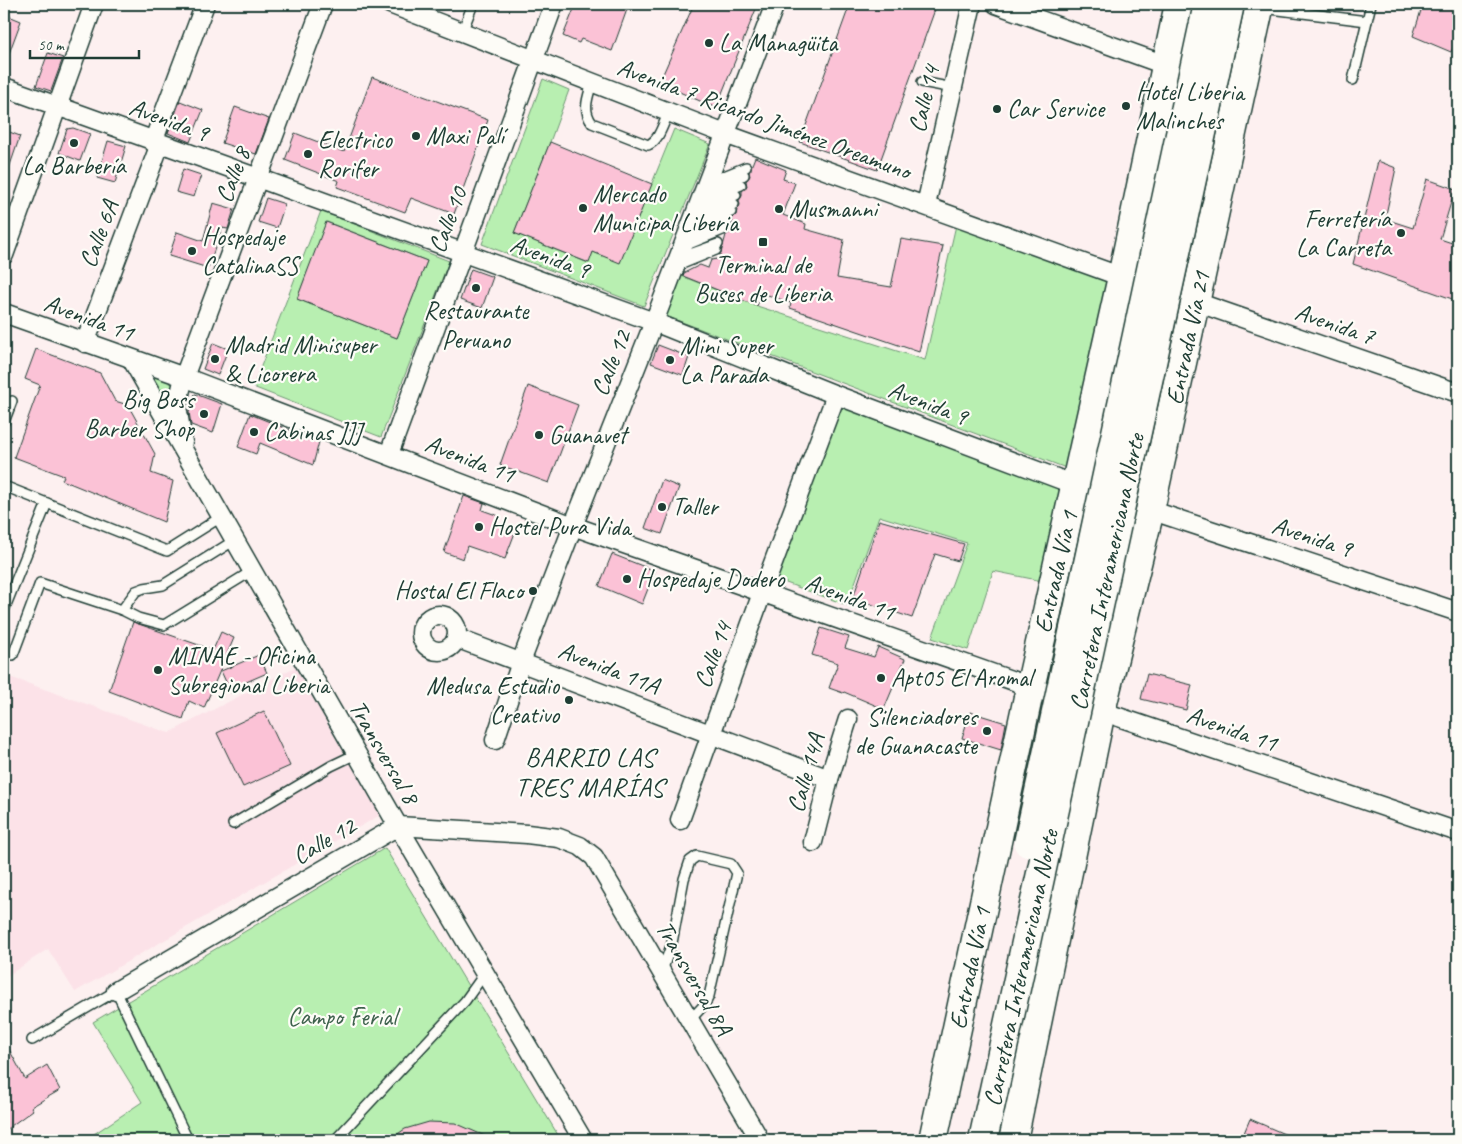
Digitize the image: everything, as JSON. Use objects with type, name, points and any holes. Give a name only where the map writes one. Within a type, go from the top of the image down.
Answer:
[{"type":"main road","name":"Entrada Vía 1","points":[[933,1140],[1030,688],[1122,276],[1179,4]]},
{"type":"main road","name":"Carretera Interamericana Norte","points":[[964,1140],[1208,4]]},
{"type":"main road","name":"Carretera Interamericana Norte","points":[[983,1140],[1230,4]]},
{"type":"main road","name":"Entrada Vía 21","points":[[1013,1140],[1101,711],[1150,510],[1259,6]]},
{"type":"street","points":[[4,255],[94,4]]},
{"type":"street","name":"Calle 6A","points":[[84,343],[157,143],[205,4]]},
{"type":"street","name":"Calle 8","points":[[184,451],[178,406],[184,377],[323,4]]},
{"type":"street","name":"Avenida 7 Ricardo Jiménez Oreamuno","points":[[390,4],[725,134],[1122,276]]},
{"type":"street","name":"Calle 10","points":[[389,454],[554,4]]},
{"type":"street","name":"Calle 12","points":[[495,740],[521,662],[654,322],[774,4]]},
{"type":"street","name":"Calle 14","points":[[926,205],[972,4]]},
{"type":"street","points":[[996,4],[1165,65]]},
{"type":"street","name":"Avenida 9","points":[[4,87],[654,322],[836,396],[1075,485]]},
{"type":"street","name":"Avenida 7","points":[[1196,302],[1458,393]]},
{"type":"street","name":"Avenida 11","points":[[4,314],[184,377],[573,526],[1030,688],[1458,832]]},
{"type":"street","name":"Transversal 8","points":[[132,360],[356,754],[584,1140]]},
{"type":"street","name":"Calle 14","points":[[680,820],[836,396]]},
{"type":"street","name":"Avenida 9","points":[[1150,510],[1458,612]]},
{"type":"street","name":"Avenida 11A","points":[[456,638],[828,779]]},
{"type":"street","name":"Calle 14A","points":[[813,842],[828,779],[848,719]]},
{"type":"street","name":"Calle 12","points":[[116,991],[398,826]]},
{"type":"street","name":"Transversal 8A","points":[[398,826],[527,834],[559,838],[580,846],[594,857],[760,1140]]},
{"type":"lane","points":[[462,32],[473,4]]},
{"type":"lane","points":[[1353,80],[1371,4]]},
{"type":"lane","points":[[1259,6],[1367,21]]},
{"type":"lane","points":[[922,82],[953,88]]},
{"type":"lane","points":[[592,83],[585,109],[587,117],[592,123],[648,145],[656,139],[669,112]]},
{"type":"lane","points":[[690,228],[745,171]]},
{"type":"lane","points":[[690,228],[741,185]]},
{"type":"lane","points":[[690,228],[726,224]]},
{"type":"lane","points":[[690,228],[726,224]]},
{"type":"lane","points":[[690,228],[726,224]]},
{"type":"lane","points":[[690,228],[726,224]]},
{"type":"lane","points":[[4,422],[12,401]]},
{"type":"lane","points":[[4,486],[167,550],[221,517]]},
{"type":"lane","points":[[4,610],[47,503]]},
{"type":"lane","points":[[122,610],[136,591],[163,585],[235,540]]},
{"type":"lane","points":[[13,655],[40,583],[122,610],[138,618],[164,625],[252,571]]},
{"type":"lane","points":[[233,824],[331,766],[356,754]]},
{"type":"lane","points":[[662,972],[672,943],[684,879],[690,861],[697,856],[732,864],[737,873],[709,996],[705,1004],[690,1020]]},
{"type":"lane","points":[[335,1140],[465,1001],[485,972]]},
{"type":"lane","points":[[32,1040],[116,991],[188,1140]]},
{"type":"shaded area","points":[[295,667],[380,815],[75,992],[48,949],[4,978],[4,675],[169,733]]},
{"type":"green space","points":[[543,79],[569,90],[514,233],[588,263],[593,252],[620,262],[674,129],[710,144],[644,306],[482,244]]},
{"type":"green space","points":[[321,211],[449,261],[381,437],[253,387]],"holes":[[[327,222],[427,261],[397,338],[297,299]]]},
{"type":"green space","points":[[956,225],[1124,284],[1087,476],[666,316],[679,275],[757,306],[925,360]]},
{"type":"green space","points":[[144,371],[174,381],[174,426]]},
{"type":"green space","points":[[840,404],[1066,489],[1042,581],[993,571],[968,650],[932,638],[967,543],[879,516],[847,605],[775,579]]},
{"type":"green space","name":"Campo Ferial","points":[[385,848],[561,1140],[85,1140],[142,1102],[93,1022]]},
{"type":"building","points":[[576,4],[629,4],[612,51],[581,39],[579,43],[563,36]]},
{"type":"building","name":"La Managüita","points":[[694,4],[758,4],[716,108],[659,83]]},
{"type":"building","points":[[850,4],[937,4],[877,170],[800,142]]},
{"type":"building","points":[[1423,4],[1458,4],[1458,38],[1451,52],[1413,36]]},
{"type":"building","points":[[4,14],[21,21],[5,64],[4,64]]},
{"type":"building","points":[[48,53],[63,58],[51,91],[36,86]]},
{"type":"building","name":"Maxi Palí","points":[[372,77],[488,120],[454,214],[411,198],[405,212],[337,187],[339,181],[285,160],[295,133],[344,152]]},
{"type":"building","points":[[180,101],[203,110],[190,142],[168,133]]},
{"type":"building","points":[[235,107],[269,119],[256,154],[222,143]]},
{"type":"building","name":"La Barbería","points":[[73,128],[90,134],[80,161],[59,153],[67,129]]},
{"type":"building","points":[[4,130],[20,136],[6,177],[4,177]]},
{"type":"building","points":[[108,141],[126,146],[115,183],[97,178]]},
{"type":"building","name":"Mercado Municipal Liberia","points":[[550,142],[652,184],[620,263],[593,252],[589,263],[514,233]]},
{"type":"building","points":[[755,157],[786,170],[783,179],[795,183],[783,215],[806,224],[805,229],[844,240],[837,278],[891,287],[901,239],[943,246],[919,352],[790,308],[791,303],[762,293],[757,306],[683,276],[684,273],[700,265],[708,268],[711,260],[717,259],[721,253],[726,235],[731,230],[732,218],[736,215],[740,205],[739,200],[742,196],[742,191],[747,186],[746,181],[750,176],[749,172]]},
{"type":"building","name":"Ferretería La Carreta","points":[[1378,161],[1396,168],[1385,219],[1413,228],[1427,179],[1455,189],[1440,239],[1458,245],[1458,301],[1353,264]]},
{"type":"building","points":[[183,169],[201,175],[194,197],[176,192]]},
{"type":"building","points":[[266,198],[285,204],[277,228],[258,222]]},
{"type":"building","points":[[213,203],[234,209],[228,229],[222,228],[208,268],[169,256],[177,232],[203,241]]},
{"type":"building","points":[[326,222],[427,261],[397,338],[297,299]]},
{"type":"building","name":"Restaurante Peruano","points":[[471,269],[493,277],[482,308],[460,300]]},
{"type":"building","name":"Madrid Minisuper & Licorera","points":[[213,343],[228,349],[218,375],[203,369]]},
{"type":"building","name":"Mini Super La Parada","points":[[658,345],[689,357],[683,375],[651,363]]},
{"type":"building","points":[[36,349],[100,373],[115,401],[128,405],[155,454],[151,473],[173,481],[164,522],[62,480],[64,476],[14,457],[40,385],[25,379]]},
{"type":"building","name":"Guanavet","points":[[528,386],[578,405],[549,483],[500,465]]},
{"type":"building","name":"Big Boss Barber Shop","points":[[195,394],[222,404],[213,433],[191,425],[189,412]]},
{"type":"building","points":[[250,414],[319,442],[313,465],[260,443],[256,454],[238,447]]},
{"type":"building","name":"Taller","points":[[662,480],[679,487],[662,534],[645,528]]},
{"type":"building","name":"Hostel Pura Vida","points":[[464,496],[484,503],[482,510],[499,516],[496,523],[516,530],[505,559],[467,546],[463,559],[444,552]]},
{"type":"building","points":[[879,520],[964,544],[958,561],[935,554],[912,618],[853,598]]},
{"type":"building","name":"Hospedaje Dodero","points":[[612,554],[655,571],[642,604],[599,586]]},
{"type":"building","name":"MINAE - Oficina Subregional Liberia","points":[[133,622],[213,650],[221,632],[234,638],[204,708],[189,701],[183,719],[109,691]]},
{"type":"building","points":[[821,628],[849,637],[845,648],[874,657],[878,647],[905,659],[884,709],[844,692],[829,688],[838,663],[812,655]]},
{"type":"building","points":[[259,655],[267,673],[244,683],[246,687],[231,693],[221,671]]},
{"type":"building","points":[[1147,674],[1192,685],[1186,710],[1141,699]]},
{"type":"building","points":[[264,711],[290,766],[243,787],[217,733]]},
{"type":"building","name":"Silenciadores de Guanacaste","points":[[970,712],[1006,723],[1001,750],[962,738]]},
{"type":"building","points":[[4,1040],[25,1079],[47,1065],[60,1090],[31,1107],[33,1110],[4,1131]]},
{"type":"building","points":[[1250,1119],[1298,1140],[1241,1140]]},
{"type":"building","points":[[429,1122],[455,1123],[494,1140],[389,1140],[405,1129]]},
{"type":"place","name":"La Managüita","points":[[709,43]]},
{"type":"place","name":"Hotel Liberia Malinches","points":[[1126,106]]},
{"type":"place","name":"Car Service","points":[[997,109]]},
{"type":"place","name":"Maxi Palí","points":[[416,136]]},
{"type":"place","name":"La Barbería","points":[[74,143]]},
{"type":"place","name":"Electrico Rorifer","points":[[308,154]]},
{"type":"place","name":"Mercado Municipal Liberia","points":[[583,208]]},
{"type":"place","name":"Musmanni","points":[[779,209]]},
{"type":"place","name":"Ferretería La Carreta","points":[[1401,233]]},
{"type":"place","name":"Terminal de Buses de Liberia","points":[[763,242]]},
{"type":"place","name":"Hospedaje CatalinaSS","points":[[192,251]]},
{"type":"place","name":"Restaurante Peruano","points":[[476,288]]},
{"type":"place","name":"Madrid Minisuper & Licorera","points":[[215,359]]},
{"type":"place","name":"Mini Super La Parada","points":[[670,360]]},
{"type":"place","name":"Big Boss Barber Shop","points":[[204,414]]},
{"type":"place","name":"Cabinas JJJ","points":[[254,432]]},
{"type":"place","name":"Guanavet","points":[[539,435]]},
{"type":"place","name":"Taller","points":[[662,507]]},
{"type":"place","name":"Hostel Pura Vida","points":[[479,527]]},
{"type":"place","name":"Hospedaje Dodero","points":[[627,579]]},
{"type":"place","name":"Hostal El Flaco","points":[[533,591]]},
{"type":"place","name":"MINAE - Oficina Subregional Liberia","points":[[158,670]]},
{"type":"place","name":"Apt05 El Aromal","points":[[881,678]]},
{"type":"place","name":"Medusa Estudio Creativo","points":[[569,700]]},
{"type":"place","name":"Silenciadores de Guanacaste","points":[[987,731]]},
{"type":"district","name":"BARRIO LAS TRES MARÍAS","points":[[590,772]]}]
